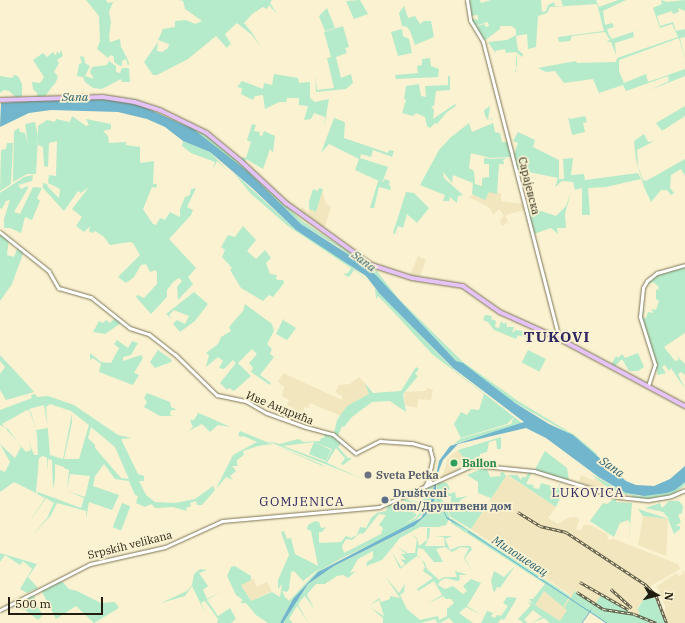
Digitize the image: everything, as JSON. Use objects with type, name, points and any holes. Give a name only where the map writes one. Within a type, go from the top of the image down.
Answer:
[{"type":"main road","name":"Сарајевска","points":[[467,0],[471,21],[483,42],[559,337]]},
{"type":"main road","points":[[0,100],[103,98],[135,102],[160,110],[208,133],[241,161],[286,204],[354,252],[384,271],[412,278],[463,286],[500,312],[559,337],[685,406]]},
{"type":"main road","name":"Srpskih velikana","points":[[0,610],[18,598],[90,564],[165,547],[222,521],[372,508],[390,503],[465,467],[480,464],[534,472],[621,497],[647,500],[671,496],[685,490]]},
{"type":"main road","points":[[428,479],[430,484]]},
{"type":"main road","points":[[424,487],[428,479]]},
{"type":"street","name":"Иве Андрића","points":[[0,232],[44,266],[60,288],[89,296],[130,328],[153,337],[175,354],[217,396],[249,402],[269,414],[310,429],[333,434],[356,453],[380,441],[429,447],[433,457],[428,479]]},
{"type":"street","points":[[648,386],[651,382],[655,365],[640,320],[642,291],[647,280],[655,274],[685,265]]},
{"type":"street","points":[[651,382],[653,389]]},
{"type":"shaded area","points":[[322,191],[326,203],[331,207],[324,229],[299,212],[303,207],[308,213],[309,209],[316,212]]},
{"type":"shaded area","points":[[489,192],[501,193],[501,201],[523,204],[525,210],[505,215],[508,222],[502,226],[500,220],[504,216],[499,209],[493,215],[490,208],[469,197],[474,194],[485,199]]},
{"type":"shaded area","points":[[418,256],[426,260],[419,279],[409,277]]},
{"type":"shaded area","points":[[283,373],[342,400],[342,396],[335,392],[339,385],[350,384],[359,377],[365,383],[370,394],[347,406],[341,416],[310,403],[308,408],[305,407],[300,417],[295,416],[293,421],[290,420],[295,409],[287,405],[289,400],[282,396],[284,387],[278,382]]},
{"type":"shaded area","points":[[427,388],[433,390],[431,400],[418,399],[417,408],[405,405],[404,392],[426,391]]},
{"type":"shaded area","points":[[458,450],[470,464],[442,477],[448,458]]},
{"type":"shaded area","points":[[507,475],[556,507],[548,518],[558,524],[568,518],[577,517],[579,520],[576,529],[580,531],[584,525],[590,525],[607,534],[608,540],[614,539],[678,564],[680,569],[652,585],[637,609],[640,612],[637,616],[602,594],[595,604],[564,608],[567,610],[560,621],[535,605],[544,591],[563,607],[571,595],[471,529]]},
{"type":"shaded area","points":[[581,475],[594,481],[594,478],[605,484],[604,491],[579,482]]},
{"type":"shaded area","points":[[643,516],[668,519],[666,556],[638,545]]},
{"type":"shaded area","points":[[683,570],[685,574],[685,623],[667,623],[661,613],[665,611],[665,605],[657,586],[677,573],[678,576],[682,575]]},
{"type":"shaded area","points":[[254,579],[256,587],[267,582],[272,591],[251,601],[241,584]]},
{"type":"green space","points":[[86,0],[106,0],[108,3],[121,0],[113,2],[109,12],[111,22],[109,37],[110,42],[120,39],[121,47],[129,63],[128,66],[126,59],[122,61],[122,66],[118,65],[114,62],[114,57],[111,55],[108,58],[97,49],[100,41],[99,16]]},
{"type":"green space","points":[[179,0],[272,0],[270,3],[277,14],[269,5],[267,9],[263,7],[252,14],[244,23],[261,47],[252,35],[237,23],[225,34],[232,46],[230,44],[227,48],[216,36],[188,59],[157,75],[153,75],[144,62],[158,42],[157,51],[162,52],[168,48],[169,44],[158,40],[163,29],[175,27],[175,21],[186,20],[195,24],[202,21],[185,9],[183,1]]},
{"type":"green space","points":[[360,0],[368,14],[354,19],[346,1]]},
{"type":"green space","points":[[467,0],[480,0],[481,3],[491,0],[541,0],[542,12],[546,11],[548,5],[554,2],[555,6],[563,6],[561,0],[596,0],[599,7],[618,0],[626,0],[603,11],[605,25],[612,23],[614,27],[607,29],[612,39],[647,27],[633,32],[634,37],[615,43],[616,55],[611,42],[606,42],[610,40],[605,32],[572,36],[570,41],[559,42],[558,37],[604,31],[597,4],[550,7],[547,13],[538,16],[536,47],[528,49],[527,34],[516,36],[518,50],[523,54],[522,57],[516,52],[506,53],[505,49],[495,51],[496,54],[488,42],[507,40],[516,35],[516,29],[511,26],[500,26],[500,29],[484,41],[475,27],[484,24],[486,27],[489,26],[488,22],[475,26],[470,18],[478,20],[478,15],[470,16]]},
{"type":"green space","points":[[661,0],[667,2],[685,0],[685,11],[678,8],[679,12],[673,14],[672,11],[657,16],[660,26],[673,22],[676,31],[685,29],[685,37],[680,38],[685,60],[679,38],[619,60],[619,71],[624,83],[646,74],[648,82],[685,69],[685,76],[650,90],[669,81],[668,76],[626,91],[623,85],[599,93],[593,79],[564,83],[555,71],[546,72],[538,68],[576,61],[577,63],[616,62],[617,58],[678,37],[672,24],[660,28],[653,8],[662,4]]},
{"type":"green space","points":[[404,6],[408,18],[415,16],[420,24],[424,21],[431,21],[434,37],[415,45],[410,31],[407,27],[402,26],[399,13]]},
{"type":"green space","points":[[327,8],[335,28],[325,31],[319,16]]},
{"type":"green space","points":[[343,26],[349,47],[345,48],[347,53],[336,57],[341,78],[351,74],[353,83],[346,89],[316,92],[315,74],[317,90],[334,88],[327,58],[331,57],[324,32]]},
{"type":"green space","points":[[402,29],[403,36],[409,39],[412,53],[398,56],[391,32]]},
{"type":"green space","points":[[61,50],[63,56],[57,60],[59,63],[54,72],[58,76],[56,82],[45,96],[35,97],[38,94],[33,89],[32,82],[40,83],[44,77],[33,60],[43,53],[47,57],[53,52],[56,56],[57,51],[59,54]]},
{"type":"green space","points":[[516,52],[517,66],[516,70]]},
{"type":"green space","points":[[80,56],[84,57],[85,63],[90,66],[85,76],[94,79],[90,72],[92,67],[107,65],[109,61],[116,66],[116,72],[120,73],[122,68],[129,68],[130,82],[122,82],[121,79],[102,89],[93,88],[85,82],[83,77],[77,76],[79,64],[82,63]]},
{"type":"green space","points":[[430,58],[431,66],[439,69],[438,77],[396,79],[395,75],[418,73],[417,66],[422,65],[422,59]]},
{"type":"green space","points":[[274,74],[298,78],[299,83],[310,82],[310,98],[315,102],[329,99],[324,127],[325,117],[314,113],[311,119],[304,120],[308,106],[299,105],[299,98],[287,98],[286,102],[279,102],[265,109],[263,95],[255,96],[253,100],[241,94],[242,88],[237,87],[242,81],[263,89],[264,83],[272,85]]},
{"type":"green space","points":[[14,75],[18,76],[22,84],[22,96],[17,98],[9,91],[4,90],[0,93],[0,76],[12,78]]},
{"type":"green space","points":[[448,76],[450,76],[450,90],[436,91],[434,106],[431,106],[434,110],[433,119],[455,104],[456,106],[447,112],[437,124],[435,123],[430,128],[427,126],[425,117],[416,113],[413,116],[402,113],[406,100],[404,99],[406,86],[419,84],[421,96],[426,97],[425,86],[448,85]]},
{"type":"green space","points":[[490,106],[488,120],[485,116],[484,110]]},
{"type":"green space","points":[[685,106],[685,116],[662,131],[656,123]]},
{"type":"green space","points":[[72,116],[86,126],[89,125],[86,119],[111,124],[111,129],[103,131],[108,136],[109,143],[126,142],[126,145],[140,147],[140,163],[154,161],[153,184],[157,184],[156,188],[152,187],[143,209],[153,224],[156,225],[160,218],[165,220],[170,212],[180,217],[180,209],[185,197],[190,195],[191,189],[196,188],[187,207],[193,210],[191,215],[169,239],[196,268],[188,277],[193,284],[178,300],[177,287],[182,281],[179,278],[173,282],[167,290],[167,297],[151,314],[136,297],[138,295],[144,298],[157,284],[157,272],[155,270],[150,272],[146,264],[141,265],[134,277],[126,283],[118,277],[140,255],[133,243],[130,242],[110,245],[103,236],[95,231],[93,233],[89,231],[90,226],[84,232],[76,226],[82,217],[72,209],[89,187],[81,193],[78,191],[64,211],[43,188],[43,183],[47,184],[59,198],[60,189],[48,183],[49,175],[56,176],[57,141],[49,143],[48,167],[44,166],[43,147],[38,145],[38,126],[47,120],[55,122],[56,119],[70,122]]},
{"type":"green space","points":[[585,116],[587,122],[583,123],[585,132],[572,135],[568,117],[570,119]]},
{"type":"green space","points":[[334,118],[345,122],[344,138],[388,153],[389,150],[394,151],[392,157],[373,150],[371,157],[361,154],[360,158],[388,167],[382,183],[385,179],[390,181],[390,190],[379,187],[374,208],[370,208],[378,181],[381,182],[355,170],[359,159],[329,144],[321,153]]},
{"type":"green space","points":[[492,118],[495,132],[500,133],[502,142],[508,142],[512,157],[491,158],[471,153],[469,168],[474,171],[475,184],[482,186],[482,178],[489,177],[489,164],[484,164],[484,158],[491,159],[507,158],[503,160],[504,164],[499,164],[497,194],[489,192],[485,200],[472,194],[473,183],[453,175],[452,183],[443,172],[444,178],[463,195],[458,196],[457,203],[450,197],[449,201],[443,201],[445,195],[420,185],[439,150],[450,138],[469,123],[472,132],[493,123],[492,119],[488,120]]},
{"type":"green space","points":[[35,122],[38,136],[36,174],[27,174],[13,182],[14,131],[19,128],[20,132],[25,133],[28,144],[25,124]]},
{"type":"green space","points":[[185,122],[204,132],[240,161],[302,221],[375,269],[399,299],[463,362],[518,401],[576,436],[597,454],[596,456],[574,436],[512,401],[456,361],[376,275],[342,249],[301,224],[247,171],[185,125]]},
{"type":"green space","points":[[252,124],[256,125],[254,131],[260,132],[259,135],[262,136],[264,131],[275,136],[273,153],[270,149],[263,169],[246,159],[244,163],[242,160],[242,157],[246,158],[251,142],[247,140]]},
{"type":"green space","points":[[518,132],[535,140],[533,147],[559,160],[559,179],[564,179],[563,159],[573,158],[571,175],[584,174],[585,180],[638,173],[641,179],[606,187],[588,188],[590,215],[582,215],[582,188],[575,190],[573,182],[562,181],[555,187],[558,178],[518,170],[519,179],[512,153],[514,154],[518,143],[513,141]]},
{"type":"green space","points":[[644,134],[648,142],[654,141],[637,150],[638,166],[643,180],[646,181],[685,159],[685,176],[681,169],[671,175],[670,188],[674,193],[671,195],[667,190],[661,190],[651,202],[644,187],[636,160],[634,141]]},
{"type":"green space","points":[[183,141],[210,152],[227,170],[217,161],[213,169],[215,162],[191,153],[182,146]]},
{"type":"green space","points":[[7,143],[13,143],[11,184],[0,191],[1,150],[6,149]]},
{"type":"green space","points":[[233,172],[296,230],[342,259],[371,283],[354,270],[349,277],[343,274],[348,273],[351,268],[288,226],[251,194]]},
{"type":"green space","points":[[33,175],[32,181],[18,185],[21,189],[28,186],[28,188],[14,212],[20,214],[33,187],[42,188],[37,198],[40,201],[32,220],[25,217],[21,233],[10,228],[4,228],[4,219],[10,200],[6,201],[2,209],[0,208],[0,193],[24,177]]},
{"type":"green space","points":[[319,188],[323,189],[316,212],[309,209],[309,202],[313,189],[318,191]]},
{"type":"green space","points":[[406,192],[414,193],[429,208],[417,223],[407,214],[403,228],[398,226],[395,234],[393,233]]},
{"type":"green space","points":[[571,192],[565,214],[566,228],[557,228],[558,234],[551,228],[534,234],[536,246],[526,206],[556,216],[566,206]]},
{"type":"green space","points":[[243,226],[256,240],[247,251],[256,259],[265,250],[271,258],[266,263],[270,274],[277,275],[276,279],[283,280],[284,283],[273,297],[269,295],[263,301],[241,288],[230,270],[232,268],[222,257],[225,250],[221,247],[228,235],[235,237]]},
{"type":"green space","points":[[0,233],[9,238],[7,255],[14,257],[18,247],[24,251],[12,284],[0,301]]},
{"type":"green space","points":[[685,266],[685,333],[664,347],[675,361],[679,360],[677,356],[685,364],[685,375],[681,372],[678,374],[685,389],[671,368],[669,371],[665,365],[662,367],[666,373],[658,375],[641,321],[641,300],[644,299],[643,318],[646,318],[648,312],[653,313],[652,309],[656,310],[659,301],[656,299],[656,289],[658,290],[659,287],[653,282],[648,284],[646,287],[646,283],[655,274]]},
{"type":"green space","points":[[375,288],[454,370],[523,424],[454,444],[460,439],[511,424],[514,417],[507,424],[461,438],[454,424],[461,412],[467,415],[471,409],[479,410],[484,394],[432,354],[378,296],[376,299]]},
{"type":"green space","points":[[194,292],[208,304],[195,321],[180,332],[173,324],[177,320],[185,324],[189,316],[174,310],[169,315],[172,319],[166,314]]},
{"type":"green space","points":[[245,304],[272,324],[274,331],[267,344],[272,349],[270,354],[274,357],[260,375],[271,383],[270,385],[251,372],[253,368],[249,363],[257,354],[252,349],[238,363],[251,376],[234,391],[229,388],[227,390],[220,383],[236,363],[233,360],[224,369],[219,368],[223,361],[218,357],[206,367],[209,355],[206,353],[218,344],[221,337],[231,331],[229,327],[243,311]]},
{"type":"green space","points":[[286,313],[283,320],[296,328],[287,340],[276,334]]},
{"type":"green space","points":[[485,315],[492,316],[491,319],[496,321],[495,327],[499,328],[501,321],[504,324],[506,322],[507,327],[514,327],[512,333],[516,330],[530,334],[528,338],[518,335],[516,339],[494,330],[488,322],[483,320]]},
{"type":"green space","points":[[115,318],[121,323],[105,334],[93,332],[99,321],[103,323],[106,320],[110,323]]},
{"type":"green space","points":[[117,340],[128,348],[132,341],[138,343],[131,355],[123,357],[123,361],[141,355],[143,358],[134,373],[139,375],[133,385],[99,372],[101,364],[93,358],[90,360],[90,353],[101,362],[111,363],[119,348],[114,344]]},
{"type":"green space","points":[[158,350],[172,360],[171,362],[155,368],[150,362]]},
{"type":"green space","points":[[528,350],[546,359],[539,372],[522,362]]},
{"type":"green space","points":[[638,353],[644,367],[638,371],[629,371],[622,359],[614,367],[611,365],[616,356],[618,358],[622,354],[625,358]]},
{"type":"green space","points":[[0,355],[34,392],[6,400],[0,390],[0,374],[5,367],[0,361]]},
{"type":"green space","points":[[416,367],[419,369],[415,374],[418,376],[403,394],[406,412],[390,401],[372,402],[352,417],[344,427],[342,426],[338,436],[334,433],[337,420],[347,406],[369,394],[365,383],[373,393],[401,391]]},
{"type":"green space","points":[[147,393],[170,402],[171,407],[177,410],[171,410],[170,415],[173,416],[160,416],[144,407],[147,402],[144,398]]},
{"type":"green space","points":[[35,394],[37,397],[48,396],[74,405],[118,435],[132,438],[121,439],[138,474],[144,476],[144,481],[139,481],[146,495],[155,502],[175,503],[195,499],[213,486],[215,490],[202,505],[197,505],[196,501],[190,503],[191,506],[186,508],[187,511],[173,507],[155,508],[151,504],[145,507],[136,503],[138,496],[135,495],[129,481],[115,479],[104,464],[95,476],[93,486],[119,495],[112,510],[89,502],[86,518],[86,511],[57,503],[51,515],[33,535],[47,518],[54,503],[46,498],[27,526],[45,498],[37,494],[38,492],[81,508],[84,498],[67,491],[85,497],[90,476],[70,474],[67,490],[69,470],[64,468],[63,488],[64,467],[55,464],[53,489],[52,460],[48,459],[47,471],[47,458],[43,456],[39,458],[36,493],[14,482],[0,492],[0,470],[5,472],[10,462],[0,444],[15,458],[21,447],[17,442],[26,452],[31,450],[29,442],[34,455],[38,455],[36,430],[48,428],[50,455],[63,459],[72,414],[72,422],[64,459],[79,459],[89,425],[71,411],[50,404],[46,407],[48,425],[44,405],[29,409],[30,411],[27,410],[2,424],[5,428],[0,425],[0,410],[32,398],[31,395]],"holes":[[[91,427],[115,447],[129,479],[121,478],[95,448],[95,445],[88,438]]]},
{"type":"green space","points":[[198,413],[230,427],[218,425],[210,432],[202,424],[189,431],[193,427],[190,420],[194,420]]},
{"type":"green space","points":[[240,431],[272,444],[258,446],[243,451],[244,455],[237,460],[237,466],[232,466],[236,471],[230,476],[233,480],[226,477],[216,489],[233,455],[257,442],[243,436],[241,437],[238,435]]},
{"type":"green space","points":[[325,433],[332,434],[343,442],[338,447],[348,458],[352,458],[343,465],[341,464],[345,458],[336,448],[327,463],[363,479],[267,441],[280,444],[298,439],[304,442],[320,441],[321,438],[324,438]],"holes":[[[314,442],[309,454],[326,461],[331,450],[316,443],[332,449],[326,462],[283,446]]]},
{"type":"green space","points":[[501,437],[501,449],[497,449],[496,440],[489,442],[487,452],[480,454],[479,463],[468,464],[458,450]]},
{"type":"green space","points":[[273,445],[321,464],[325,467]]},
{"type":"green space","points":[[545,451],[567,468],[569,480],[534,471]]},
{"type":"green space","points":[[483,465],[486,466],[490,477],[501,476],[500,473],[503,472],[506,476],[471,529],[451,517],[444,503],[451,502],[451,496],[442,497],[440,490],[441,497],[450,517],[446,525],[438,527],[420,527],[400,538],[382,560],[366,566],[367,562],[373,558],[373,551],[358,559],[350,573],[356,571],[348,578],[343,575],[337,576],[325,584],[316,584],[307,595],[315,610],[305,596],[298,605],[309,623],[297,606],[289,619],[293,623],[283,623],[308,584],[334,566],[411,528],[429,512],[436,496],[446,517],[436,495],[437,481],[441,479],[441,482],[447,483],[450,489],[447,490],[449,494],[455,492],[456,498],[468,496],[460,500],[460,511],[477,509],[488,503],[491,498],[478,493],[478,482],[467,475],[481,469]]},
{"type":"green space","points":[[529,471],[532,472],[526,484],[534,485],[533,488],[539,489],[541,483],[558,488],[561,480],[559,488],[564,489],[556,507],[508,475],[517,475],[521,480],[522,477],[526,477]]},
{"type":"green space","points":[[591,474],[626,493],[639,496],[667,493],[685,482],[685,485],[673,495],[647,499],[633,498],[631,495],[620,494],[606,486]]},
{"type":"green space","points":[[434,483],[429,507],[406,498],[421,503],[424,492],[422,489]]},
{"type":"green space","points":[[616,497],[616,502],[632,503],[629,541],[630,523],[628,520],[620,523],[614,537],[590,521],[603,503],[607,504]]},
{"type":"green space","points":[[404,498],[424,507],[417,514],[421,508],[402,500]]},
{"type":"green space","points":[[669,501],[679,501],[683,506],[682,513],[678,515],[681,522],[676,526],[680,526],[680,529],[674,534],[668,519],[643,516],[638,509],[669,519],[663,512],[645,508],[660,503],[662,508]]},
{"type":"green space","points":[[122,503],[130,506],[121,530],[113,527]]},
{"type":"green space","points":[[394,504],[397,510],[406,506],[417,515],[405,524],[416,518],[425,506],[428,508],[411,525],[340,559],[318,572],[293,599],[280,623],[268,623],[256,615],[246,603],[240,603],[243,600],[236,595],[227,576],[231,567],[235,566],[251,576],[251,580],[241,585],[251,601],[272,592],[280,597],[282,584],[278,589],[278,580],[289,555],[281,532],[284,531],[287,539],[291,538],[295,554],[318,566],[311,531],[307,529],[308,525],[315,521],[319,522],[321,528],[326,527],[322,532],[319,532],[319,543],[341,542],[346,536],[351,538],[357,535],[360,527],[366,528],[371,518],[377,513],[386,511],[388,505]],"holes":[[[379,514],[386,515],[379,525],[383,528],[381,534],[344,553],[342,546],[346,539],[352,540],[360,533],[363,534]],[[320,568],[289,601],[285,597],[282,591],[287,592],[289,589],[291,572],[294,571],[303,581]]]},
{"type":"green space","points":[[451,518],[570,596],[563,607],[544,591],[535,605],[560,621],[567,610],[564,608],[575,591],[595,604],[602,594],[637,616],[640,612],[637,610],[650,589],[667,623],[606,623],[589,611],[581,623],[550,623],[544,618],[531,623],[542,617],[533,610],[524,620],[528,623],[524,623],[518,619],[531,605],[527,601],[533,604],[529,599],[533,599],[545,584],[451,523]]},
{"type":"green space","points":[[427,528],[430,528],[429,537],[425,546],[445,546],[444,537],[435,536],[452,536],[445,539],[450,550],[460,546],[470,546],[472,549],[465,558],[472,571],[464,558],[469,548],[461,547],[452,552],[445,547],[436,549],[443,562],[434,562],[423,549],[418,548],[417,555],[422,560],[417,556],[400,569],[392,552],[401,567],[405,564],[400,559],[406,560],[401,554],[406,554],[398,547],[407,553],[415,553],[417,539],[410,534],[417,538],[419,546],[427,540]]},
{"type":"green space","points":[[0,553],[37,564],[28,577],[38,588],[27,593],[20,589],[32,569],[23,561],[20,565],[5,555],[0,562]]},
{"type":"green space","points":[[422,560],[427,569],[439,580],[444,577],[457,577],[455,571],[468,575],[459,575],[460,580],[457,581],[446,578],[440,581],[438,585],[445,589],[453,586],[463,594],[467,591],[463,586],[471,579],[481,583],[467,606],[481,615],[466,607],[459,613],[473,623],[454,623],[449,618],[440,623],[436,622],[436,619],[420,623],[383,623],[383,618],[371,608],[384,616],[379,600],[370,605],[379,598],[381,602],[390,599],[390,596],[400,598],[385,576],[399,593],[405,584],[404,592],[400,595],[407,609],[420,620],[438,616],[439,620],[447,616],[447,609],[454,603],[451,599],[446,599],[443,596],[427,604],[442,595],[434,581],[418,591],[417,589],[433,578],[423,571],[425,567]]},
{"type":"green space","points":[[515,566],[500,588],[497,587],[494,593],[491,581],[494,571],[504,577]]},
{"type":"green space","points":[[200,569],[207,570],[199,573],[208,586],[203,590],[207,599],[221,591],[207,600],[218,616],[230,608],[236,619],[231,623],[217,623],[218,619],[205,601],[201,603],[206,615],[192,586],[185,596],[161,603],[187,591],[192,585],[194,574]]},
{"type":"green space","points":[[61,580],[69,589],[77,591],[101,603],[115,602],[119,608],[94,623],[76,606],[56,619],[41,590]]},
{"type":"green space","points":[[32,593],[36,600],[32,603],[38,607],[43,615],[38,620],[25,610],[9,606],[19,601],[21,608],[24,609],[30,605],[25,596]]},
{"type":"green space","points":[[507,597],[517,598],[504,620],[501,619],[498,623],[481,623],[487,611],[493,613],[491,616],[495,618],[497,615],[501,616],[508,606],[503,603]]},
{"type":"water","points":[[73,98],[114,100],[142,106],[193,129],[247,171],[301,224],[351,256],[376,275],[456,361],[463,363],[515,403],[549,424],[573,435],[626,481],[636,485],[654,486],[670,479],[685,466],[685,482],[675,490],[667,493],[644,496],[626,493],[600,478],[546,438],[526,428],[458,444],[443,460],[436,478],[436,495],[447,517],[469,531],[447,519],[436,496],[429,512],[414,526],[334,566],[308,584],[283,623],[280,623],[293,599],[318,572],[421,518],[431,500],[439,461],[450,446],[524,422],[453,368],[380,294],[366,276],[296,230],[251,187],[210,152],[183,141],[165,127],[147,119],[118,112],[51,110],[29,113],[0,127],[1,103]]},
{"type":"waterway","name":"Милошевац","points":[[468,531],[607,623]]},
{"type":"waterway","points":[[581,623],[590,610]]},
{"type":"railway","points":[[518,512],[540,526],[566,532],[645,584],[656,595],[667,623]]},
{"type":"railway","points":[[580,582],[629,610]]},
{"type":"railway","points":[[611,589],[632,608]]},
{"type":"railway","points":[[577,592],[603,609],[634,614],[656,623]]},
{"type":"place","name":"Ballon","points":[[454,463]]},
{"type":"place","name":"Sveta Petka","points":[[368,475]]},
{"type":"place","name":"Društveni dom/Друштвени дом","points":[[385,500]]},
{"type":"district","name":"TUKOVI","points":[[557,337]]},
{"type":"district","name":"LUKOVICA","points":[[588,493]]},
{"type":"district","name":"GOMJENICA","points":[[302,502]]},
{"type":"water label","name":"Sana","points":[[75,97]]},
{"type":"water label","name":"Sana","points":[[364,261]]},
{"type":"water label","name":"Sana","points":[[612,467]]}]
